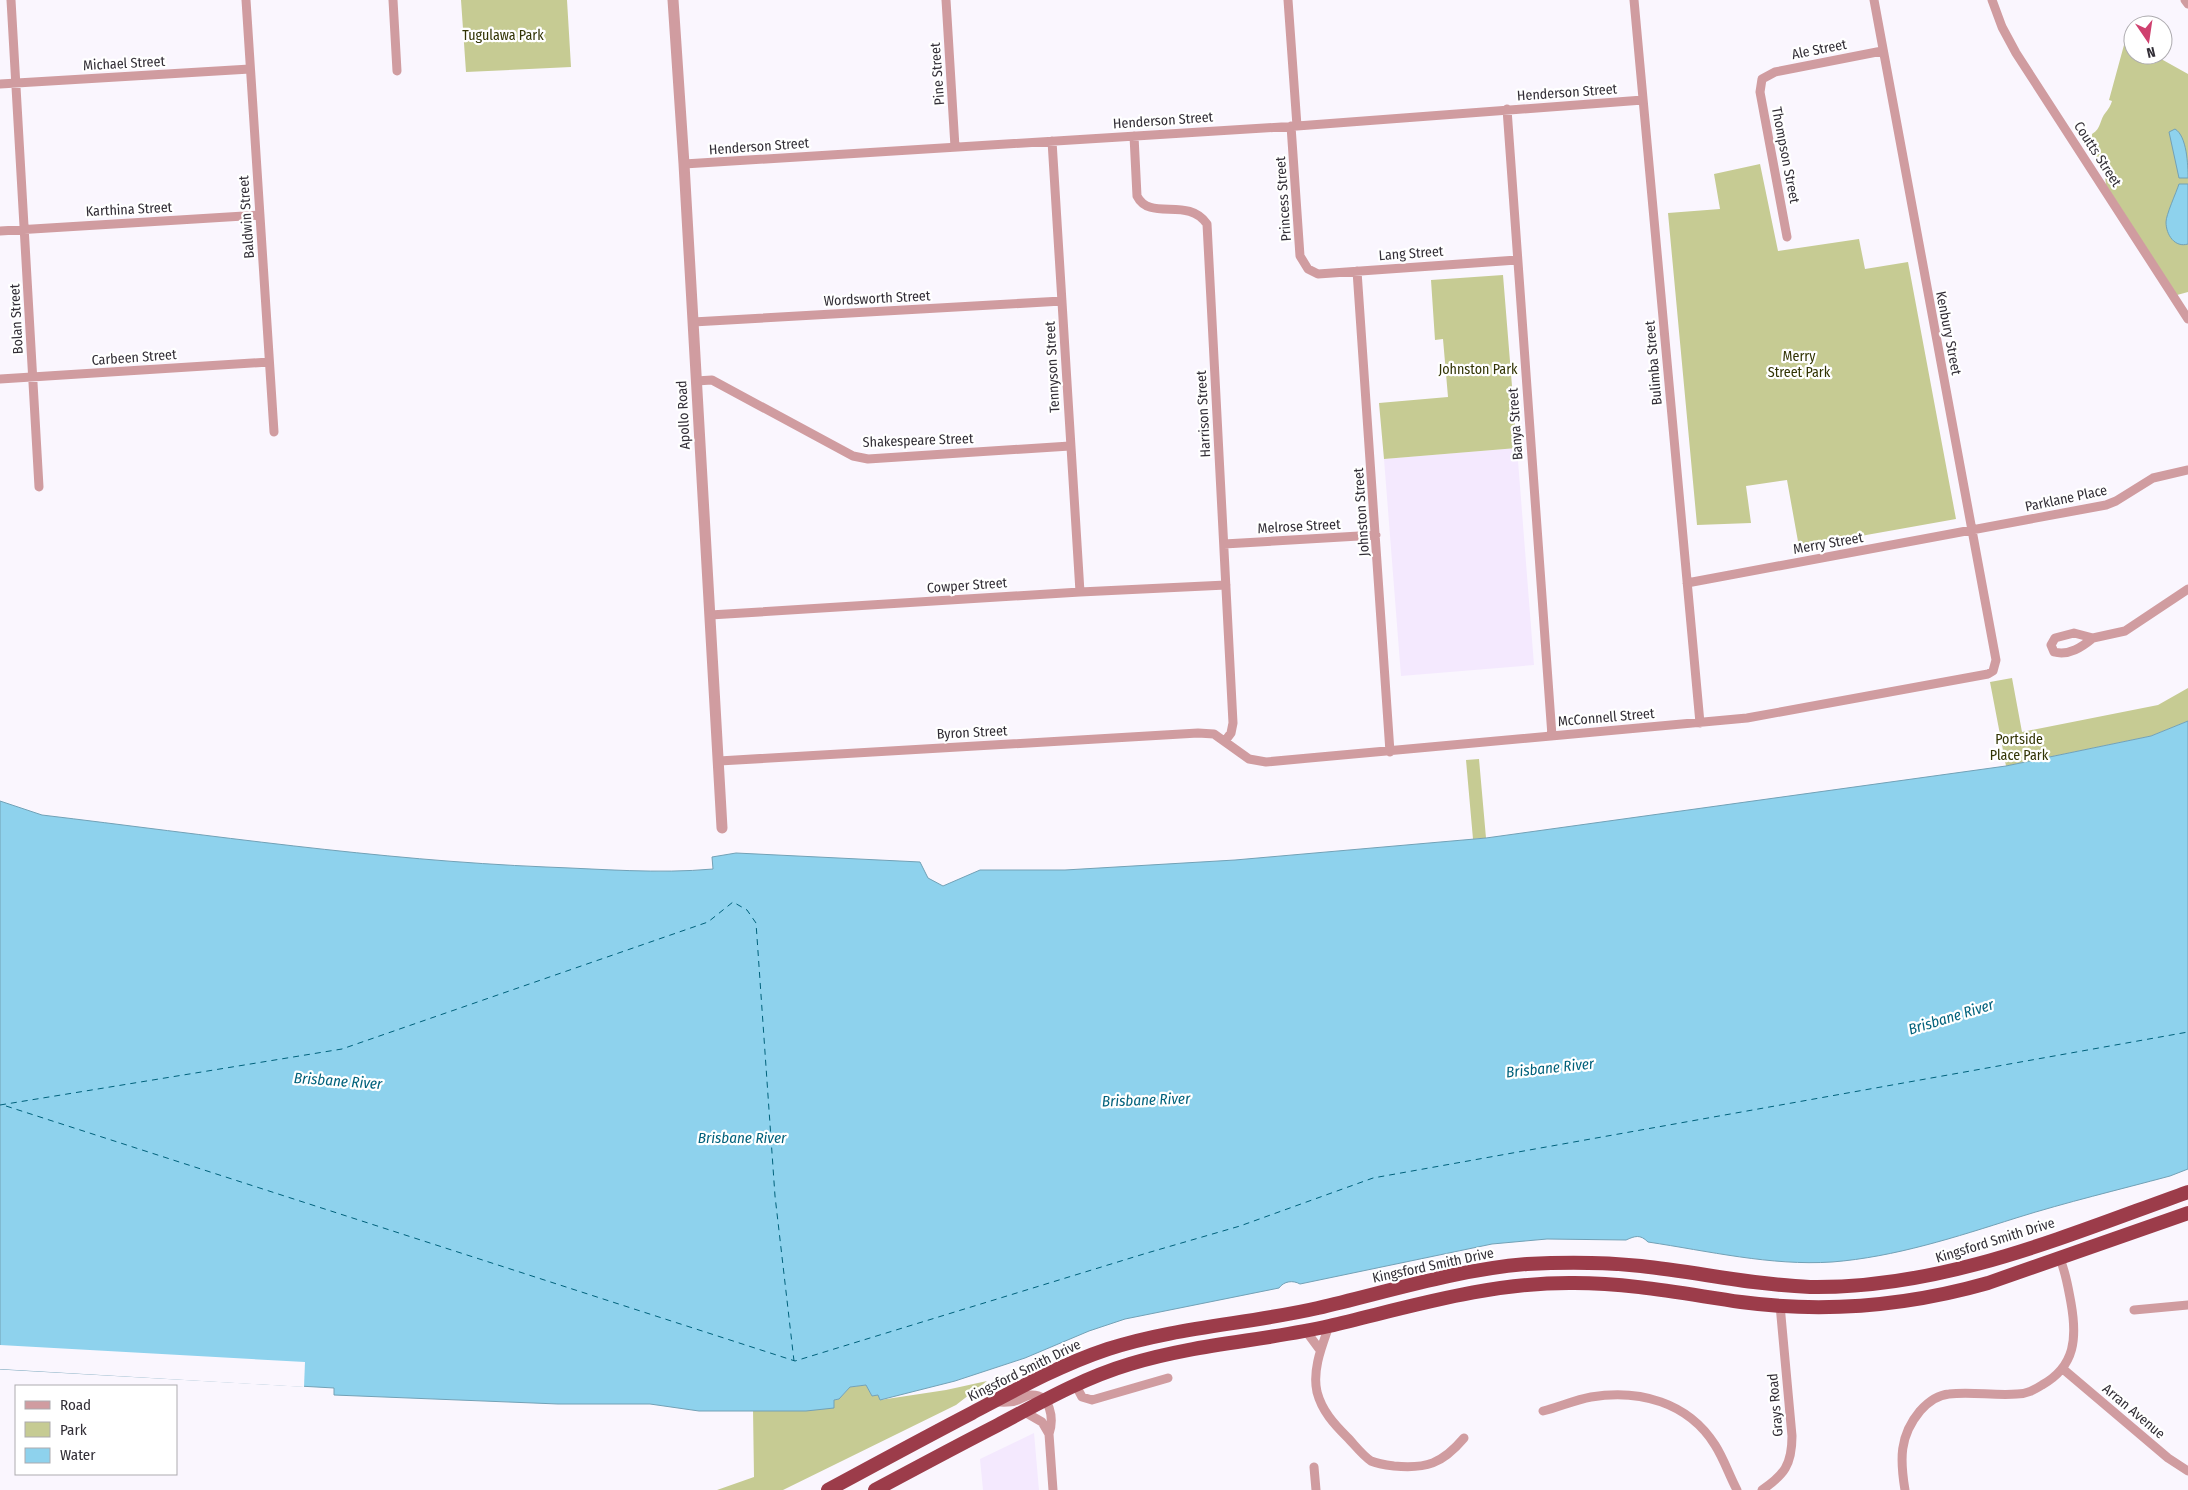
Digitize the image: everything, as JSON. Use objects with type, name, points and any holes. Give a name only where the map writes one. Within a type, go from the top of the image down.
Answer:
[{"type":"highway","name":"Kingsford Smith Drive","points":[[828,1490],[992,1402],[1058,1369],[1128,1343],[1191,1329],[1294,1313],[1461,1273],[1526,1264],[1597,1263],[1643,1266],[1728,1280],[1783,1286],[1840,1286],[1903,1281],[1950,1272],[2007,1256],[2188,1192]]},
{"type":"highway","points":[[875,1490],[1075,1384],[1127,1365],[1169,1353],[1306,1331],[1452,1295],[1544,1283],[1631,1285],[1780,1306],[1848,1307],[1914,1300],[1988,1283],[2188,1213]]},
{"type":"street","name":"Bolan Street","points":[[11,0],[39,487]]},
{"type":"street","name":"Baldwin Street","points":[[246,0],[274,432]]},
{"type":"street","points":[[393,0],[397,71]]},
{"type":"street","name":"Apollo Road","points":[[673,0],[722,828]]},
{"type":"street","name":"Pine Street","points":[[946,0],[955,147]]},
{"type":"street","name":"Princess Street","points":[[1288,0],[1300,256],[1308,269]]},
{"type":"street","name":"Bulimba Street","points":[[1634,0],[1700,723]]},
{"type":"street","name":"Kenbury Street","points":[[1874,0],[1996,660],[1993,671]]},
{"type":"street","name":"Coutts Street","points":[[1992,0],[2002,27],[2016,53],[2188,319]]},
{"type":"street","points":[[2185,0],[2188,4]]},
{"type":"street","name":"Ale Street","points":[[1762,79],[1775,72],[1882,51]]},
{"type":"street","name":"Michael Street","points":[[0,84],[250,69]]},
{"type":"street","name":"Thompson Street","points":[[1762,79],[1760,92],[1788,237]]},
{"type":"street","name":"Henderson Street","points":[[684,164],[1294,126],[1643,100]]},
{"type":"street","name":"Banya Street","points":[[1507,109],[1552,736]]},
{"type":"street","name":"Harrison Street","points":[[1134,136],[1137,196],[1140,200],[1150,208],[1194,212],[1201,216],[1207,224],[1233,723],[1231,733],[1225,741]]},
{"type":"street","name":"Tennyson Street","points":[[1052,141],[1080,592]]},
{"type":"street","name":"Karthina Street","points":[[0,231],[260,215]]},
{"type":"street","name":"Lang Street","points":[[1308,269],[1318,274],[1517,260]]},
{"type":"street","name":"Johnston Street","points":[[1357,271],[1390,752]]},
{"type":"street","name":"Wordsworth Street","points":[[693,322],[1062,300]]},
{"type":"street","name":"Carbeen Street","points":[[0,379],[269,362]]},
{"type":"street","name":"Shakespeare Street","points":[[696,381],[712,380],[853,456],[868,459],[1070,446]]},
{"type":"street","name":"Parklane Place","points":[[1972,531],[2106,505],[2116,501],[2153,478],[2188,470]]},
{"type":"street","name":"Merry Street","points":[[1688,583],[1972,531]]},
{"type":"street","name":"Melrose Street","points":[[1224,544],[1376,535]]},
{"type":"street","name":"Cowper Street","points":[[710,615],[1226,585]]},
{"type":"street","points":[[2093,638],[2125,631],[2188,590]]},
{"type":"street","name":"McConnell Street","points":[[1225,741],[1249,759],[1258,762],[1390,752],[1776,715],[1982,676],[1993,671]]},
{"type":"street","name":"Byron Street","points":[[719,761],[1198,733],[1214,734],[1225,741]]},
{"type":"street","points":[[1905,1490],[1901,1469],[1903,1441],[1907,1430],[1926,1404],[1946,1394],[1961,1392],[2018,1394],[2030,1392],[2053,1379],[2063,1369],[2071,1351],[2075,1330],[2066,1277],[2060,1258]]},
{"type":"street","name":"Grays Road","points":[[1762,1490],[1782,1473],[1789,1463],[1791,1454],[1791,1428],[1780,1306]]},
{"type":"street","points":[[2134,1310],[2188,1306]]},
{"type":"street","points":[[1329,1326],[1320,1350],[1316,1385],[1321,1404],[1334,1424],[1372,1461],[1400,1466],[1427,1466],[1443,1458],[1464,1438]]},
{"type":"street","points":[[1306,1331],[1320,1350]]},
{"type":"street","name":"Arran Avenue","points":[[2063,1369],[2168,1458],[2188,1471]]},
{"type":"street","points":[[1075,1384],[1082,1397],[1092,1400],[1168,1378]]},
{"type":"street","points":[[992,1402],[1014,1402],[1030,1395],[1038,1396],[1044,1400],[1049,1408],[1052,1420],[1049,1434],[1053,1490]]},
{"type":"street","points":[[1543,1412],[1585,1399],[1602,1396],[1638,1396],[1664,1402],[1686,1413],[1705,1432],[1718,1450],[1737,1490]]},
{"type":"street","points":[[1023,1411],[1042,1422],[1049,1434]]},
{"type":"street","points":[[1314,1468],[1316,1490]]},
{"type":"shaded area","points":[[1517,448],[1534,665],[1401,676],[1384,459]]},
{"type":"shaded area","points":[[1034,1433],[1039,1490],[983,1490],[980,1459]]},
{"type":"green space","name":"Tugulawa Park","points":[[461,0],[567,0],[571,67],[466,72]]},
{"type":"green space","points":[[2123,49],[2123,65],[2172,65],[2188,74],[2188,292],[2177,295],[2106,185],[2105,176],[2112,173],[2109,169],[2105,171],[2096,158],[2093,150],[2092,134],[2097,129],[2112,101],[2109,100]]},
{"type":"green space","name":"Merry Street Park","points":[[1760,164],[1778,251],[1859,239],[1865,269],[1908,262],[1956,519],[1799,547],[1787,480],[1746,486],[1751,523],[1697,525],[1668,213],[1720,209],[1714,174]]},
{"type":"green space","name":"Johnston Park","points":[[1503,275],[1517,448],[1384,459],[1379,403],[1448,397],[1443,339],[1435,340],[1431,280]]},
{"type":"green space","name":"Portside Place Park","points":[[2012,678],[2022,732],[2158,705],[2188,688],[2188,721],[2151,736],[2006,766],[1990,682]]},
{"type":"green space","points":[[1479,759],[1486,838],[1473,839],[1466,760]]},
{"type":"green space","points":[[987,1381],[956,1405],[783,1490],[717,1490],[754,1477],[753,1409],[783,1411],[834,1407],[834,1400],[839,1399],[850,1387],[866,1385],[872,1396],[878,1395],[880,1400],[946,1390]]},
{"type":"water","points":[[2175,129],[2184,144],[2188,178],[2179,178],[2169,132]]},
{"type":"water","points":[[2179,184],[2188,184],[2188,244],[2183,245],[2172,239],[2166,227],[2169,209]]},
{"type":"water","name":"Brisbane River","points":[[2188,721],[2188,1169],[2170,1176],[1902,1251],[1832,1262],[1786,1262],[1740,1257],[1648,1242],[1637,1236],[1626,1240],[1547,1239],[1492,1244],[1300,1284],[1289,1282],[1279,1288],[1125,1319],[1089,1331],[1025,1358],[955,1381],[880,1400],[878,1395],[872,1396],[866,1385],[850,1387],[839,1399],[834,1400],[834,1408],[806,1411],[699,1411],[650,1404],[558,1404],[334,1395],[334,1388],[0,1369],[0,801],[42,815],[356,853],[483,864],[630,871],[672,871],[713,869],[712,857],[736,853],[920,862],[928,878],[943,886],[980,870],[1065,870],[1235,860],[1486,838],[2006,766],[2151,736]]},
{"type":"pier","points":[[0,1345],[305,1362],[304,1387],[0,1369]]},
{"type":"ferry route","points":[[0,1105],[342,1049],[708,922],[733,902],[747,910],[756,923],[775,1196],[794,1361]]},
{"type":"ferry route","points":[[6,1106],[795,1361],[1240,1226],[1373,1178],[2188,1032]]}]
